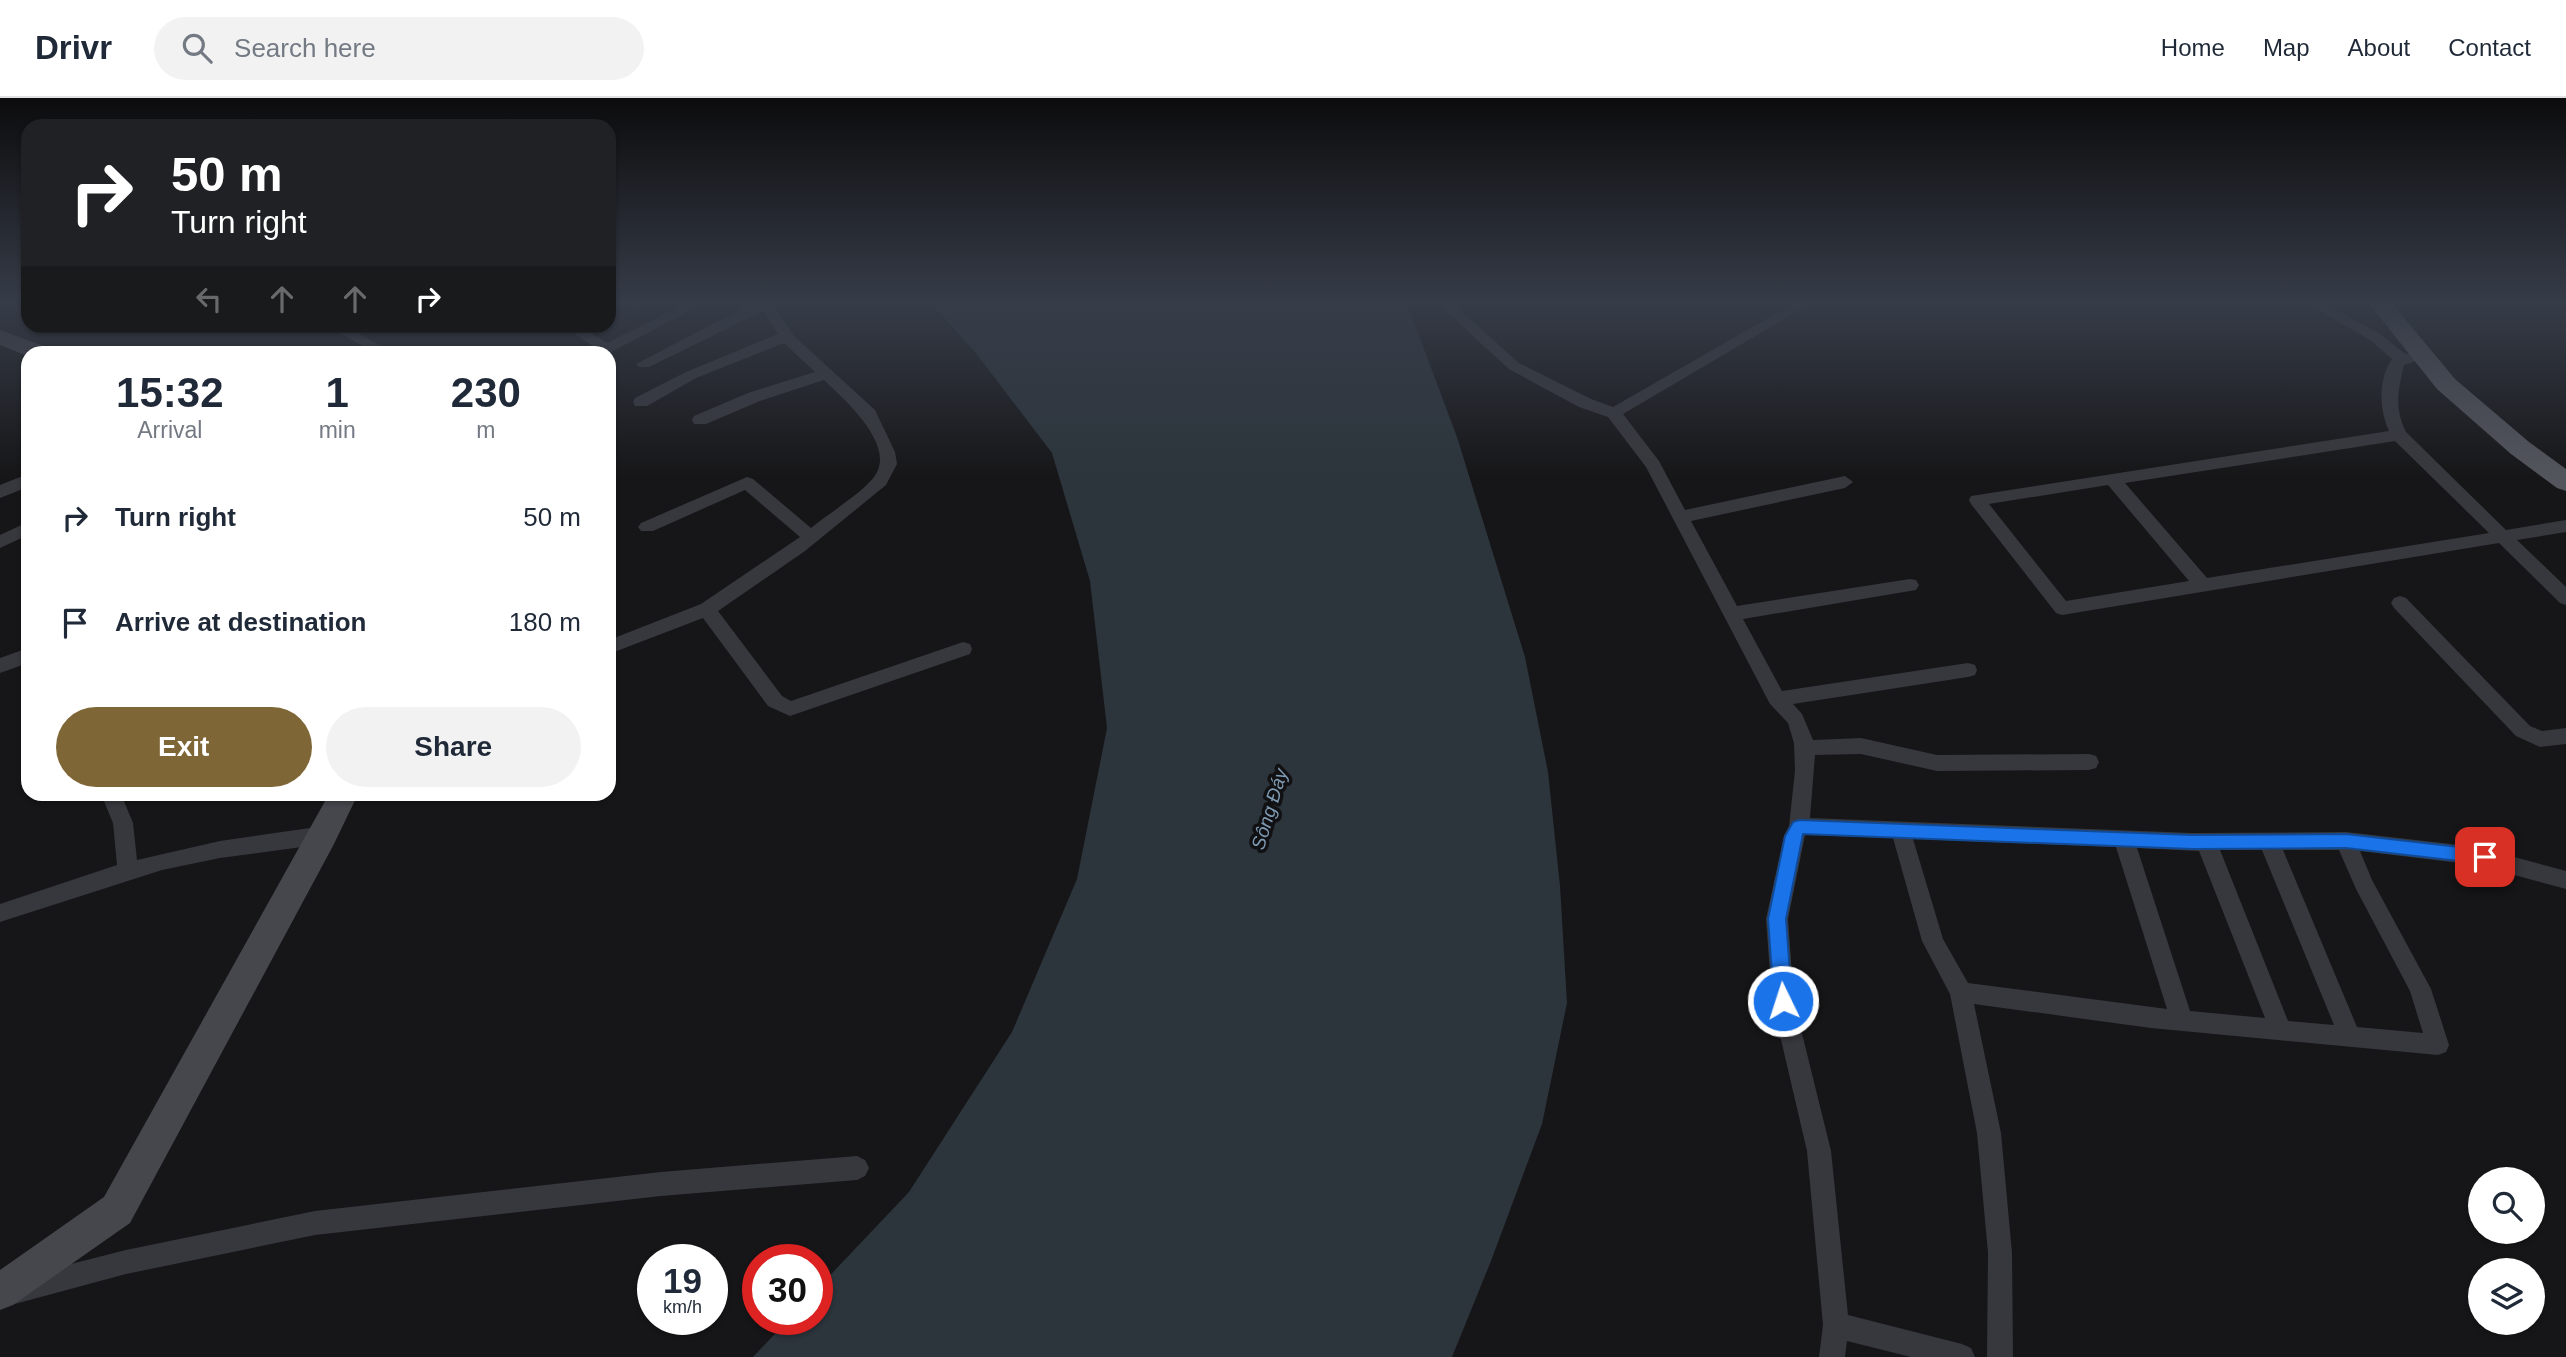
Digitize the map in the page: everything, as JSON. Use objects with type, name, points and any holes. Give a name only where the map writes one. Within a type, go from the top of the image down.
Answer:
[{"type":"main road","points":[[2415,360],[2484,419],[2566,482]]},
{"type":"main road","points":[[0,1294],[117,1210],[341,801]]},
{"type":"street","points":[[644,364],[652,360]]},
{"type":"street","points":[[641,402],[691,375],[729,360]]},
{"type":"street","points":[[616,644],[707,609],[811,537],[880,481],[890,464],[869,414],[812,360]]},
{"type":"street","points":[[1507,360],[1519,369],[1585,403],[1614,413],[1653,466],[1777,699],[1795,718],[1803,734],[1805,748],[1799,827],[1794,836],[1779,903],[1780,960],[1785,1012],[1819,1151],[1836,1325],[1832,1357]]},
{"type":"street","points":[[1614,413],[1706,360]]},
{"type":"street","points":[[2405,360],[2397,363],[2387,403],[2388,413],[2399,435],[2566,598]]},
{"type":"street","points":[[700,420],[754,397],[827,374]]},
{"type":"street","points":[[2399,435],[1977,500],[2062,608],[2566,526]]},
{"type":"street","points":[[2113,480],[2203,585]]},
{"type":"street","points":[[1680,517],[1845,482]]},
{"type":"street","points":[[0,492],[21,483]]},
{"type":"street","points":[[647,527],[747,483],[811,537]]},
{"type":"street","points":[[0,542],[21,532]]},
{"type":"street","points":[[1731,614],[1910,585]]},
{"type":"street","points":[[2400,603],[2523,731],[2540,739],[2566,736]]},
{"type":"street","points":[[707,609],[775,701],[790,709],[963,649]]},
{"type":"street","points":[[0,666],[21,658]]},
{"type":"street","points":[[1777,699],[1968,670]]},
{"type":"street","points":[[1805,748],[1861,746],[1937,763],[2090,762]]},
{"type":"street","points":[[114,801],[123,823],[128,871]]},
{"type":"street","points":[[1799,827],[2206,842],[2346,841],[2477,856],[2566,880]]},
{"type":"street","points":[[1901,832],[1920,905],[1933,941],[1961,992],[1989,1133],[2000,1253],[2000,1357]]},
{"type":"street","points":[[0,913],[128,871],[240,845],[324,835]]},
{"type":"street","points":[[2124,839],[2182,1021]]},
{"type":"street","points":[[2269,841],[2350,1037]]},
{"type":"street","points":[[1961,992],[2182,1021],[2438,1045],[2420,989],[2363,883],[2346,841]]},
{"type":"street","points":[[2206,842],[2281,1030]]},
{"type":"street","points":[[0,1294],[126,1262],[315,1223],[661,1184],[857,1168]]},
{"type":"street","points":[[1836,1325],[1962,1357]]},
{"type":"water","name":"Sông Đáy","points":[[981,360],[1428,360],[1457,437],[1525,657],[1548,772],[1560,886],[1567,1003],[1542,1124],[1452,1357],[753,1357],[774,1335],[833,1335],[833,1272],[909,1192],[1012,1032],[1077,879],[1107,728],[1090,581],[1052,453]]},
{"type":"route","points":[[1783,1001],[1777,919],[1794,836],[1799,827],[2192,842],[2346,841],[2485,857]]}]
